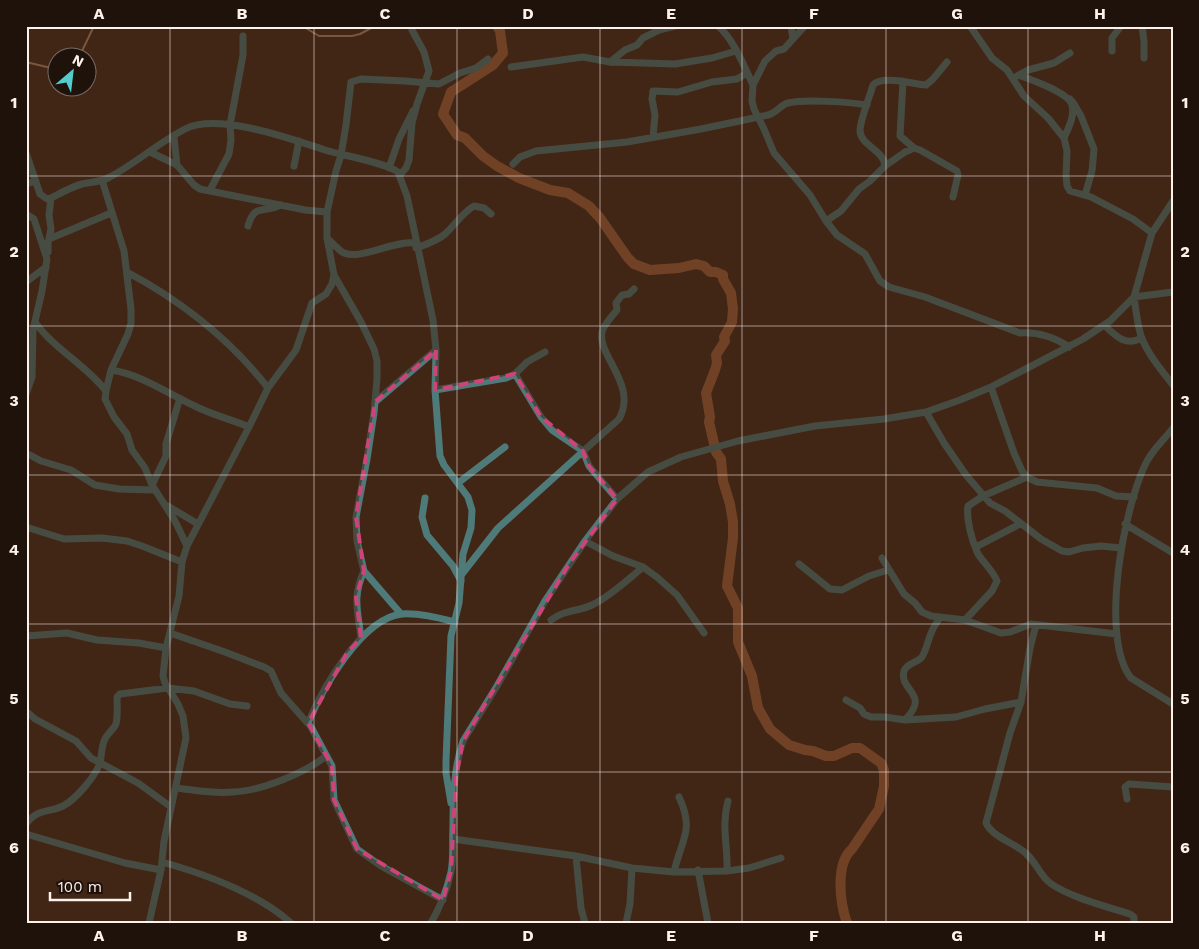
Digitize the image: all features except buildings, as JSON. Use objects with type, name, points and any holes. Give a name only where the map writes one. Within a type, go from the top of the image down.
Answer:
[{"type":"street","points":[[610,62],[625,50],[637,45],[643,38],[665,28],[676,26]]},
{"type":"street","points":[[718,26],[724,29],[753,85]]},
{"type":"street","points":[[791,26],[793,39]]},
{"type":"street","points":[[805,26],[784,49],[776,51],[765,61],[753,85],[752,101],[774,153],[810,195],[837,235],[865,254],[880,281],[889,287],[925,296],[1020,333],[1034,332],[1068,347]]},
{"type":"street","points":[[970,26],[992,58],[1016,77],[1050,88],[1070,99],[1074,104],[1094,149],[1092,171],[1085,195]]},
{"type":"street","points":[[1112,51],[1112,38],[1121,26]]},
{"type":"street","points":[[1142,26],[1144,58]]},
{"type":"street","points":[[389,168],[406,122],[417,104],[429,71],[424,52],[412,30]]},
{"type":"street","points":[[210,190],[229,154],[231,140],[230,125],[240,81],[243,36]]},
{"type":"street","points":[[511,67],[583,56],[610,62],[675,64],[712,58],[736,51]]},
{"type":"street","points":[[1016,77],[1028,70],[1054,63],[1070,53]]},
{"type":"street","points":[[401,614],[364,571],[357,541],[356,517],[375,402],[377,379],[375,353],[362,322],[334,275],[327,238],[327,212],[341,155],[351,81],[368,80],[434,84],[444,82],[460,73],[476,68],[488,59]]},
{"type":"street","points":[[885,166],[884,159],[862,136],[860,131],[875,82],[903,81],[926,85],[930,83],[947,62]]},
{"type":"street","points":[[653,137],[655,115],[652,99],[653,91],[678,92],[712,82],[737,79],[747,73]]},
{"type":"street","points":[[1016,77],[1024,96],[1048,118],[1064,138],[1067,151],[1067,186],[1070,191],[1085,195],[1133,219],[1152,233]]},
{"type":"street","points":[[903,81],[900,136],[914,148],[957,171],[958,175],[953,197]]},
{"type":"street","points":[[1064,138],[1072,116],[1070,99]]},
{"type":"street","points":[[513,164],[520,157],[536,151],[608,145],[759,117],[774,114],[784,104],[794,102],[867,105]]},
{"type":"street","points":[[400,175],[406,168],[409,160],[412,123],[417,104]]},
{"type":"street","points":[[26,152],[41,195],[47,199],[79,185],[102,180],[195,125],[230,125],[256,130],[396,170],[400,175],[433,320],[436,350],[435,390],[440,456],[444,465],[468,497],[472,510],[471,528],[463,554],[455,622],[451,636],[446,761],[448,787],[453,810]]},
{"type":"street","points":[[174,136],[176,164]]},
{"type":"street","points":[[294,166],[299,141]]},
{"type":"street","points":[[826,221],[841,210],[859,189],[870,182],[885,166],[914,148]]},
{"type":"street","points":[[150,152],[176,164],[196,187],[281,205],[327,212]]},
{"type":"street","points":[[102,180],[123,245],[131,297],[131,323],[112,370],[106,391],[107,404],[127,434],[132,450],[145,468],[153,488],[165,504],[187,546]]},
{"type":"street","points":[[26,184],[36,181]]},
{"type":"street","points":[[26,282],[46,268],[49,261],[51,198]]},
{"type":"street","points":[[1173,201],[1160,218],[1152,233],[1134,297],[1136,317],[1142,338],[1163,373],[1173,385]]},
{"type":"street","points":[[248,226],[254,213],[281,205]]},
{"type":"street","points":[[327,238],[342,252],[352,254],[375,251],[392,244],[407,242],[416,245],[436,240],[444,235],[474,206],[484,208],[491,214]]},
{"type":"street","points":[[49,239],[112,213]]},
{"type":"street","points":[[26,214],[33,218],[47,259],[36,322],[29,338],[34,356],[32,377],[26,394]]},
{"type":"street","points":[[127,272],[152,285],[198,318],[236,352],[268,388]]},
{"type":"street","points":[[149,923],[162,866],[171,807],[186,738],[186,728],[178,704],[163,676],[166,648],[179,596],[182,562],[187,546],[250,428],[268,388],[293,357],[301,340],[312,303],[326,294],[332,284],[334,275]]},
{"type":"street","points":[[461,578],[498,528],[619,419],[625,402],[621,383],[604,347],[602,330],[617,310],[616,302],[622,295],[629,294],[634,289]]},
{"type":"street","points":[[430,923],[443,900],[451,871],[453,810],[458,758],[463,741],[497,686],[545,601],[585,541],[617,499],[648,472],[681,457],[738,441],[815,426],[926,412],[991,387],[1068,347],[1104,325],[1134,297],[1173,292]]},
{"type":"street","points":[[36,322],[56,345],[90,374],[106,391]]},
{"type":"street","points":[[1104,325],[1124,341],[1130,342],[1142,338]]},
{"type":"street","points":[[375,402],[436,350]]},
{"type":"street","points":[[435,390],[496,381],[515,374],[527,362],[545,352]]},
{"type":"street","points":[[112,370],[140,377],[198,408],[250,428]]},
{"type":"street","points":[[515,374],[534,407],[552,430],[584,452],[588,466],[617,499]]},
{"type":"street","points":[[991,387],[1014,453],[1022,471],[1027,477],[1036,482],[1097,488],[1116,496],[1134,497]]},
{"type":"street","points":[[153,488],[166,456],[166,444],[180,398]]},
{"type":"street","points":[[926,412],[944,442],[990,504],[1005,511],[1041,539],[1062,550],[1069,552],[1101,546],[1121,548]]},
{"type":"street","points":[[1173,428],[1145,465],[1125,524],[1121,548],[1117,634],[1121,658],[1131,678],[1173,704]]},
{"type":"street","points":[[458,483],[505,447]]},
{"type":"street","points":[[30,455],[40,461],[71,470],[95,485],[119,489],[153,488]]},
{"type":"street","points":[[965,620],[997,584],[996,578],[979,554],[972,536],[967,510],[971,503],[983,496],[1027,477]]},
{"type":"street","points":[[425,498],[422,517],[424,528],[461,578]]},
{"type":"street","points":[[165,504],[198,524]]},
{"type":"street","points":[[976,546],[1020,524]]},
{"type":"street","points":[[1125,524],[1173,554]]},
{"type":"street","points":[[26,527],[64,539],[102,538],[127,541],[182,562]]},
{"type":"street","points":[[585,541],[613,556],[642,567],[658,578],[677,595],[704,632]]},
{"type":"street","points":[[882,558],[904,594],[922,612],[931,616],[965,620],[1001,633],[1010,632],[1030,624],[1117,634]]},
{"type":"street","points":[[800,564],[830,589],[842,590],[869,576],[888,570]]},
{"type":"street","points":[[551,620],[565,612],[593,605],[610,594],[642,567]]},
{"type":"street","points":[[361,638],[356,597],[358,584],[364,571]]},
{"type":"street","points":[[308,723],[315,705],[347,653],[379,623],[401,614],[455,622]]},
{"type":"street","points":[[905,720],[916,704],[904,678],[904,672],[908,665],[922,656],[932,630],[940,618]]},
{"type":"street","points":[[1036,625],[1021,702],[1010,733],[986,826],[1026,852],[1046,879],[1053,885],[1090,901],[1130,914],[1134,917],[1134,923]]},
{"type":"street","points":[[26,636],[67,633],[97,640],[139,643],[166,648]]},
{"type":"street","points":[[170,633],[217,648],[264,667],[273,675],[281,692],[316,734],[333,770],[333,789],[336,805],[357,849],[381,866],[443,900]]},
{"type":"street","points":[[26,824],[43,810],[68,803],[84,788],[100,764],[105,739],[116,724],[118,697],[126,693],[168,688],[194,691],[230,704],[247,706]]},
{"type":"street","points":[[846,700],[871,717],[905,720],[956,717],[1021,702]]},
{"type":"street","points":[[26,711],[35,719],[76,741],[91,758],[100,764],[120,772],[171,807]]},
{"type":"street","points":[[176,788],[235,792],[273,783],[312,767],[326,756]]},
{"type":"street","points":[[1127,799],[1125,787],[1129,784],[1173,787]]},
{"type":"street","points":[[674,872],[686,834],[686,813],[678,797]]},
{"type":"street","points":[[727,871],[728,856],[724,819],[728,801]]},
{"type":"street","points":[[26,834],[125,864],[184,868],[246,894],[265,904],[291,923]]},
{"type":"street","points":[[453,839],[576,856],[632,868],[674,872],[698,870],[727,871],[749,868],[781,858]]},
{"type":"street","points":[[576,856],[581,908],[585,923]]},
{"type":"street","points":[[626,923],[631,897],[632,868]]},
{"type":"street","points":[[698,870],[703,904],[708,922]]},
{"type":"highlighted area","points":[[436,350],[435,390],[515,374],[541,417],[583,451],[589,466],[617,499],[569,564],[463,741],[456,777],[451,871],[443,900],[357,849],[334,800],[332,766],[308,723],[347,653],[361,638],[356,597],[364,571],[356,517],[375,402]]},
{"type":"waterway","points":[[83,48],[94,26]]},
{"type":"waterway","points":[[283,26],[304,27],[319,36],[352,36],[375,26]]},
{"type":"waterway","points":[[497,26],[500,31],[503,53],[493,65],[451,92],[443,114],[457,135],[465,138],[483,156],[497,166],[519,178],[550,190],[568,193],[589,206],[634,264],[650,270],[679,268],[696,264],[704,266],[710,272],[723,275],[723,279],[731,293],[732,322],[724,337],[725,341],[716,355],[717,363],[706,393],[710,417],[709,422],[716,452],[721,459],[723,481],[733,522],[727,586],[738,608],[738,642],[752,676],[758,708],[770,729],[789,745],[826,756],[834,756],[852,748],[860,748],[881,763],[884,770],[884,786],[879,809],[843,864],[841,895],[847,923]]},
{"type":"waterway","points":[[26,62],[48,67]]}]
